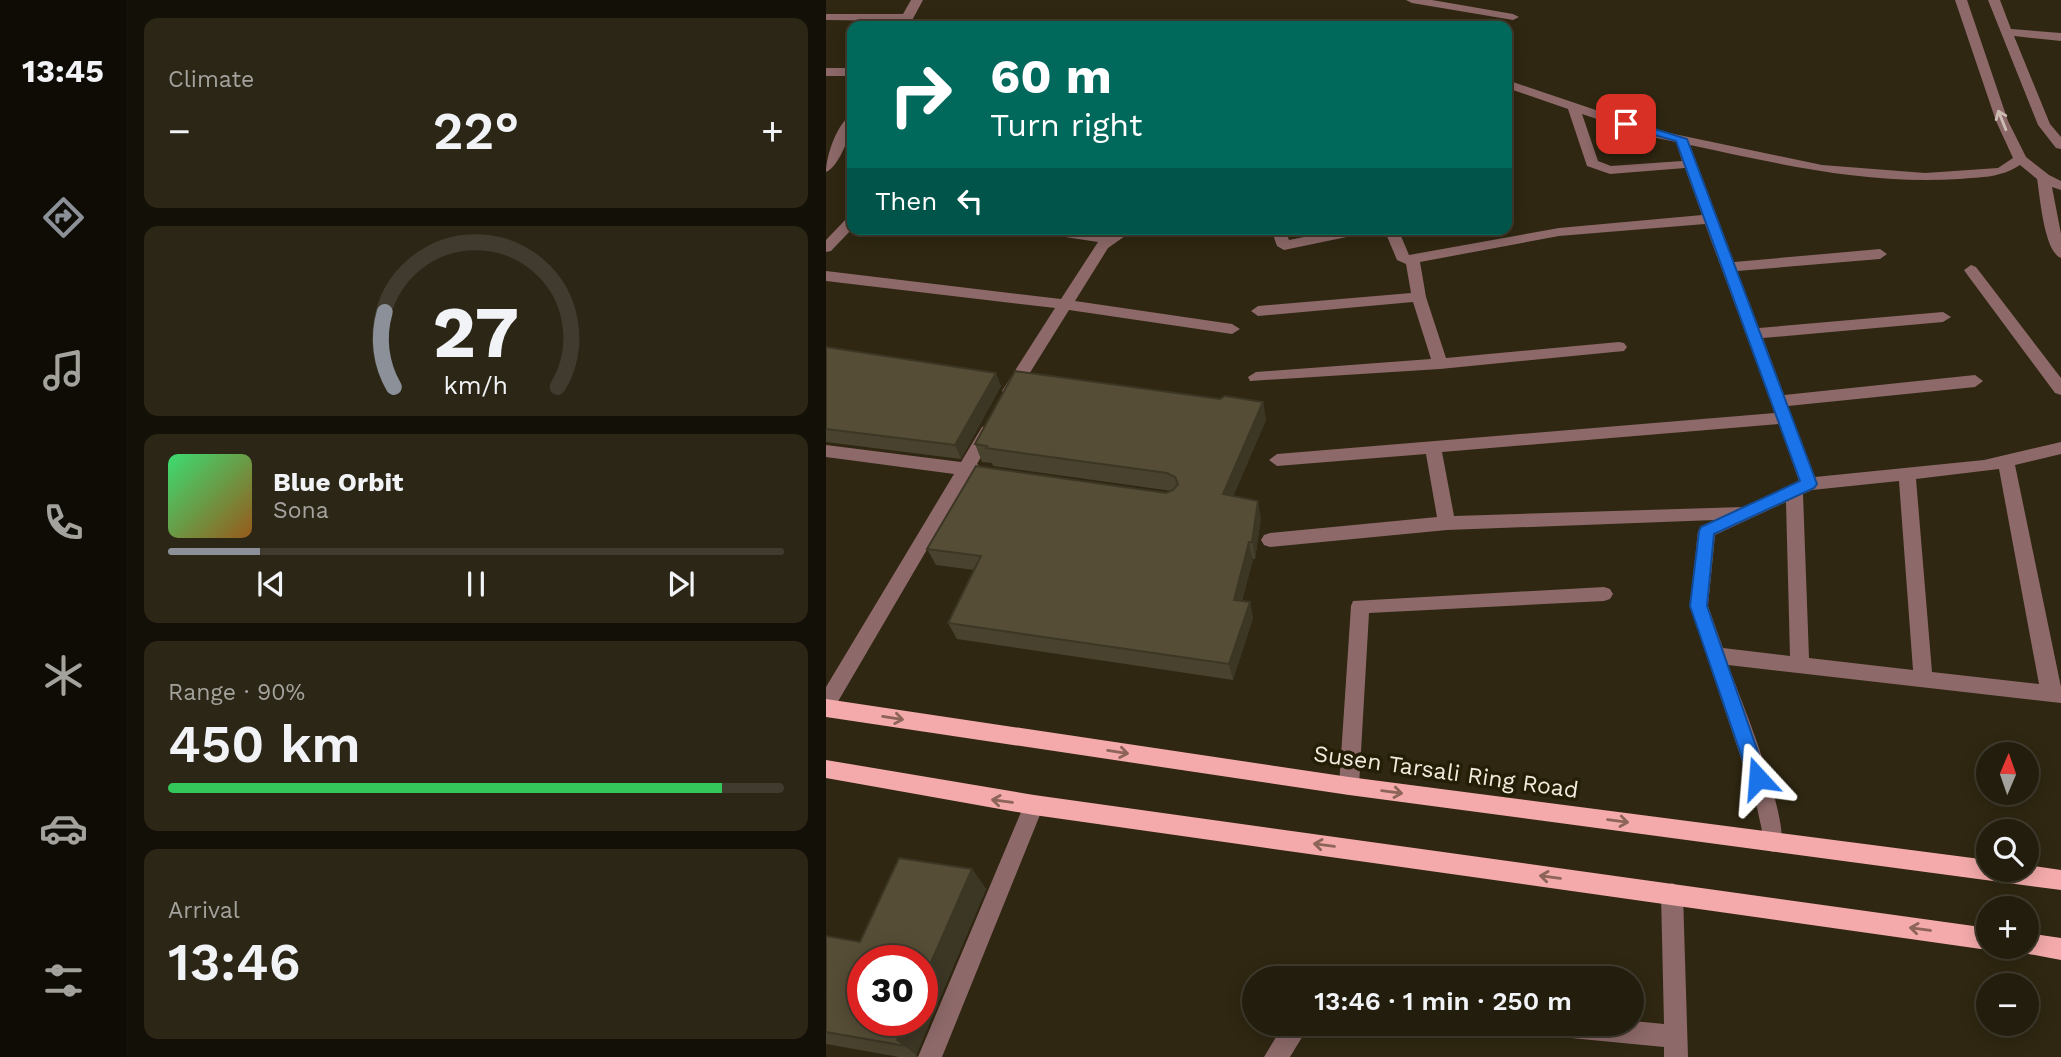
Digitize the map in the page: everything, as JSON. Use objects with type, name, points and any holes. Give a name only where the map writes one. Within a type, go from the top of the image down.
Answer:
[{"type":"main road","name":"Susen Tarsali Ring Road","points":[[826,706],[1349,786],[2061,880]]},
{"type":"main road","points":[[826,769],[1034,805],[1976,937]]},
{"type":"main road","points":[[2039,946],[2061,949]]},
{"type":"street","points":[[906,21],[918,0]]},
{"type":"street","points":[[1412,0],[1513,17]]},
{"type":"street","points":[[1961,0],[2002,121],[2020,159],[2043,178],[2061,186]]},
{"type":"street","points":[[1994,0],[2044,125],[2061,145]]},
{"type":"street","points":[[826,17],[847,13],[899,21]]},
{"type":"street","points":[[2006,32],[2061,37]]},
{"type":"street","points":[[826,72],[847,72]]},
{"type":"street","points":[[1512,85],[1652,133],[1822,169],[1925,177],[2001,172],[2020,159]]},
{"type":"street","points":[[1512,95],[1532,91]]},
{"type":"street","points":[[1573,106],[1591,163],[1600,168],[1610,170],[1690,164]]},
{"type":"street","points":[[1681,139],[1784,418],[1801,487],[1800,665]]},
{"type":"street","points":[[826,167],[846,141]]},
{"type":"street","points":[[2043,178],[2051,226],[2061,253]]},
{"type":"street","points":[[1512,235],[1710,219]]},
{"type":"street","points":[[826,248],[847,226]]},
{"type":"street","points":[[1079,235],[1111,240]]},
{"type":"street","points":[[826,706],[1001,407],[1009,377],[1102,245],[1119,235]]},
{"type":"street","points":[[1280,235],[1284,246],[1337,235]]},
{"type":"street","points":[[1394,235],[1404,260],[1509,235]]},
{"type":"street","points":[[1728,267],[1880,254]]},
{"type":"street","points":[[1412,259],[1419,297],[1440,364]]},
{"type":"street","points":[[1971,270],[2061,388]]},
{"type":"street","points":[[826,276],[1063,304],[1232,329]]},
{"type":"street","points":[[1258,311],[1419,297]]},
{"type":"street","points":[[1753,334],[1943,317]]},
{"type":"street","points":[[1256,377],[1440,364],[1619,347]]},
{"type":"street","points":[[1009,377],[1042,382]]},
{"type":"street","points":[[1778,401],[1975,381]]},
{"type":"street","points":[[1277,460],[1784,418]]},
{"type":"street","points":[[1433,447],[1447,523]]},
{"type":"street","points":[[1773,842],[1766,803],[1699,606],[1707,531],[1801,487],[1984,466],[2061,448]]},
{"type":"street","points":[[826,451],[993,473]]},
{"type":"street","points":[[1716,655],[2056,695],[2006,461]]},
{"type":"street","points":[[1907,474],[1923,679]]},
{"type":"street","points":[[1270,540],[1447,523],[1747,512]]},
{"type":"street","points":[[1349,786],[1360,606],[1604,594]]},
{"type":"street","points":[[930,1057],[1034,805]]},
{"type":"street","points":[[1616,1036],[1676,1047],[1672,894]]},
{"type":"street","points":[[1276,1057],[1290,1036]]},
{"type":"building","points":[[826,347],[996,373],[955,445],[826,429]]},
{"type":"building","points":[[1015,371],[1220,399],[1225,396],[1263,402],[1223,494],[1258,501],[1252,542],[1249,542],[1234,600],[1250,602],[1229,664],[948,623],[981,556],[927,549],[976,466],[1166,493],[1178,484],[1175,477],[1167,473],[986,448],[987,446],[975,444]]},
{"type":"building","points":[[899,858],[972,869],[938,947],[847,945],[847,1036],[826,1032],[826,936],[860,942]]},
{"type":"building","points":[[849,1036],[899,1036],[897,1040],[906,1046]]},
{"type":"route","points":[[1626,124],[1681,139],[1809,484],[1707,531],[1699,606],[1758,778]]}]
